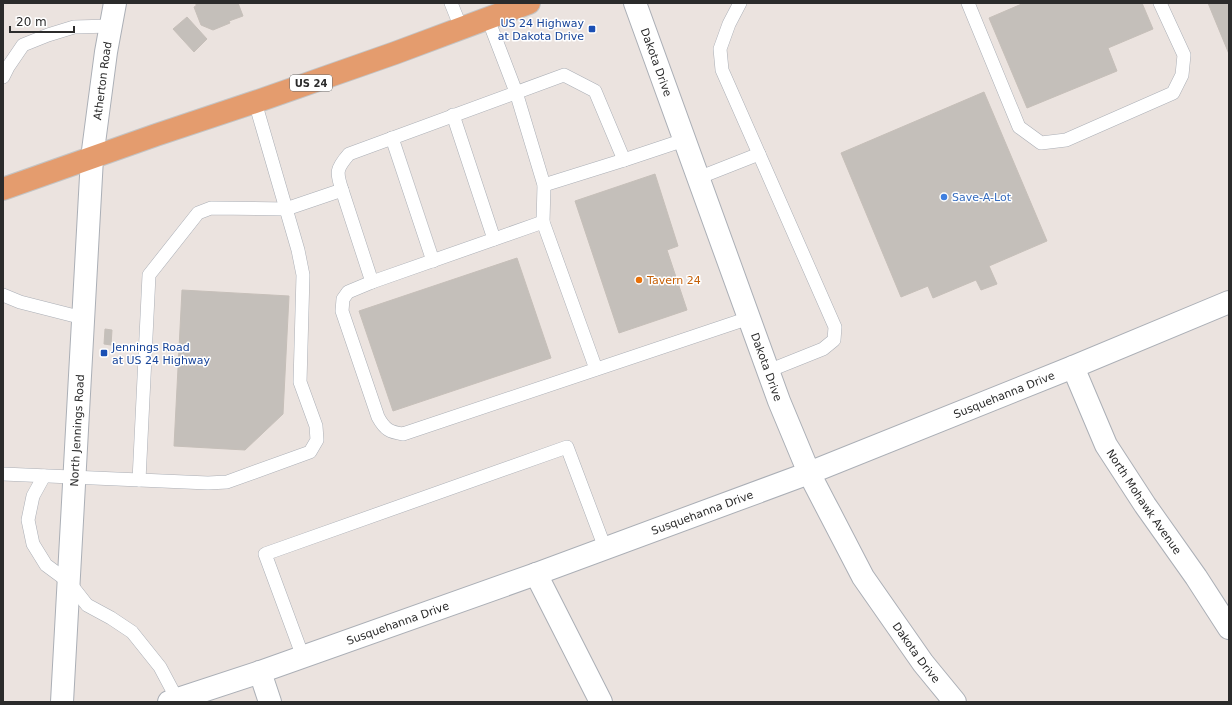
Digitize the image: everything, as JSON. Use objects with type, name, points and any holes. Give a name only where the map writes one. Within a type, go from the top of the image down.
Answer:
[{"type":"highway","name":"US 24","points":[[3,189],[395,53],[529,3]]},
{"type":"street","name":"Atherton Road","points":[[92,158],[106,52],[115,3]]},
{"type":"street","name":"Dakota Drive","points":[[635,3],[779,401],[809,473],[863,577],[922,663],[955,702]]},
{"type":"street","name":"North Jennings Road","points":[[62,702],[92,158]]},
{"type":"street","name":"Susquehanna Drive","points":[[173,701],[303,657],[536,574],[809,473],[1073,367],[1229,302]]},
{"type":"street","name":"North Mohawk Avenue","points":[[1073,367],[1106,445],[1229,628]]},
{"type":"street","points":[[536,574],[601,702]]},
{"type":"street","points":[[260,672],[270,702]]},
{"type":"lane","points":[[451,3],[461,28]]},
{"type":"lane","points":[[740,3],[729,24],[720,49],[722,70],[835,327],[834,340],[823,349],[768,371]]},
{"type":"lane","points":[[968,3],[1019,127],[1041,143],[1066,140],[1174,93],[1182,75],[1184,55],[1160,3]]},
{"type":"lane","points":[[488,19],[516,92],[544,186],[543,222],[596,370]]},
{"type":"lane","points":[[3,76],[23,45],[74,26],[111,26]]},
{"type":"lane","points":[[372,282],[337,175],[339,168],[349,154],[564,74],[595,91],[624,160]]},
{"type":"lane","points":[[3,474],[208,483],[227,482],[310,452],[317,440],[316,426],[300,382],[303,275],[298,250],[255,102]]},
{"type":"lane","points":[[453,115],[494,239]]},
{"type":"lane","points":[[392,138],[433,261]]},
{"type":"lane","points":[[544,186],[684,140]]},
{"type":"lane","points":[[698,178],[759,154]]},
{"type":"lane","points":[[139,480],[149,275],[198,213],[211,208],[286,209],[342,190]]},
{"type":"lane","points":[[543,222],[372,282],[348,292],[343,299],[342,312],[378,417],[382,425],[390,432],[403,434],[749,318]]},
{"type":"lane","points":[[3,295],[20,302],[83,318]]},
{"type":"lane","points":[[303,657],[265,554],[567,447],[605,548]]},
{"type":"lane","points":[[44,476],[33,496],[28,520],[33,544],[46,565],[69,582],[86,605],[111,618],[132,632],[160,667],[173,701]]},
{"type":"building","points":[[196,3],[238,3],[243,16],[229,21],[230,23],[213,30],[201,25],[194,7],[196,6]]},
{"type":"building","points":[[1024,3],[1142,3],[1153,29],[1108,48],[1117,71],[1027,108],[989,18]]},
{"type":"building","points":[[1208,3],[1229,3],[1229,54]]},
{"type":"building","points":[[187,17],[207,39],[194,52],[173,29]]},
{"type":"building","name":"Save-A-Lot","points":[[984,92],[1047,241],[989,266],[997,284],[981,290],[976,280],[933,298],[928,286],[901,297],[841,153]]},
{"type":"building","name":"Tavern 24","points":[[655,174],[678,246],[667,250],[687,310],[619,333],[575,201]]},
{"type":"building","points":[[517,258],[551,358],[393,411],[359,311]]},
{"type":"building","points":[[182,290],[289,296],[283,414],[245,450],[174,446]]},
{"type":"building","points":[[105,329],[112,330],[111,345],[104,344]]},
{"type":"place","name":"US 24 Highway at Dakota Drive","points":[[592,29]]},
{"type":"place","name":"Save-A-Lot","points":[[944,197]]},
{"type":"place","name":"Tavern 24","points":[[639,280]]},
{"type":"place","name":"Jennings Road at US 24 Highway","points":[[104,353]]}]
